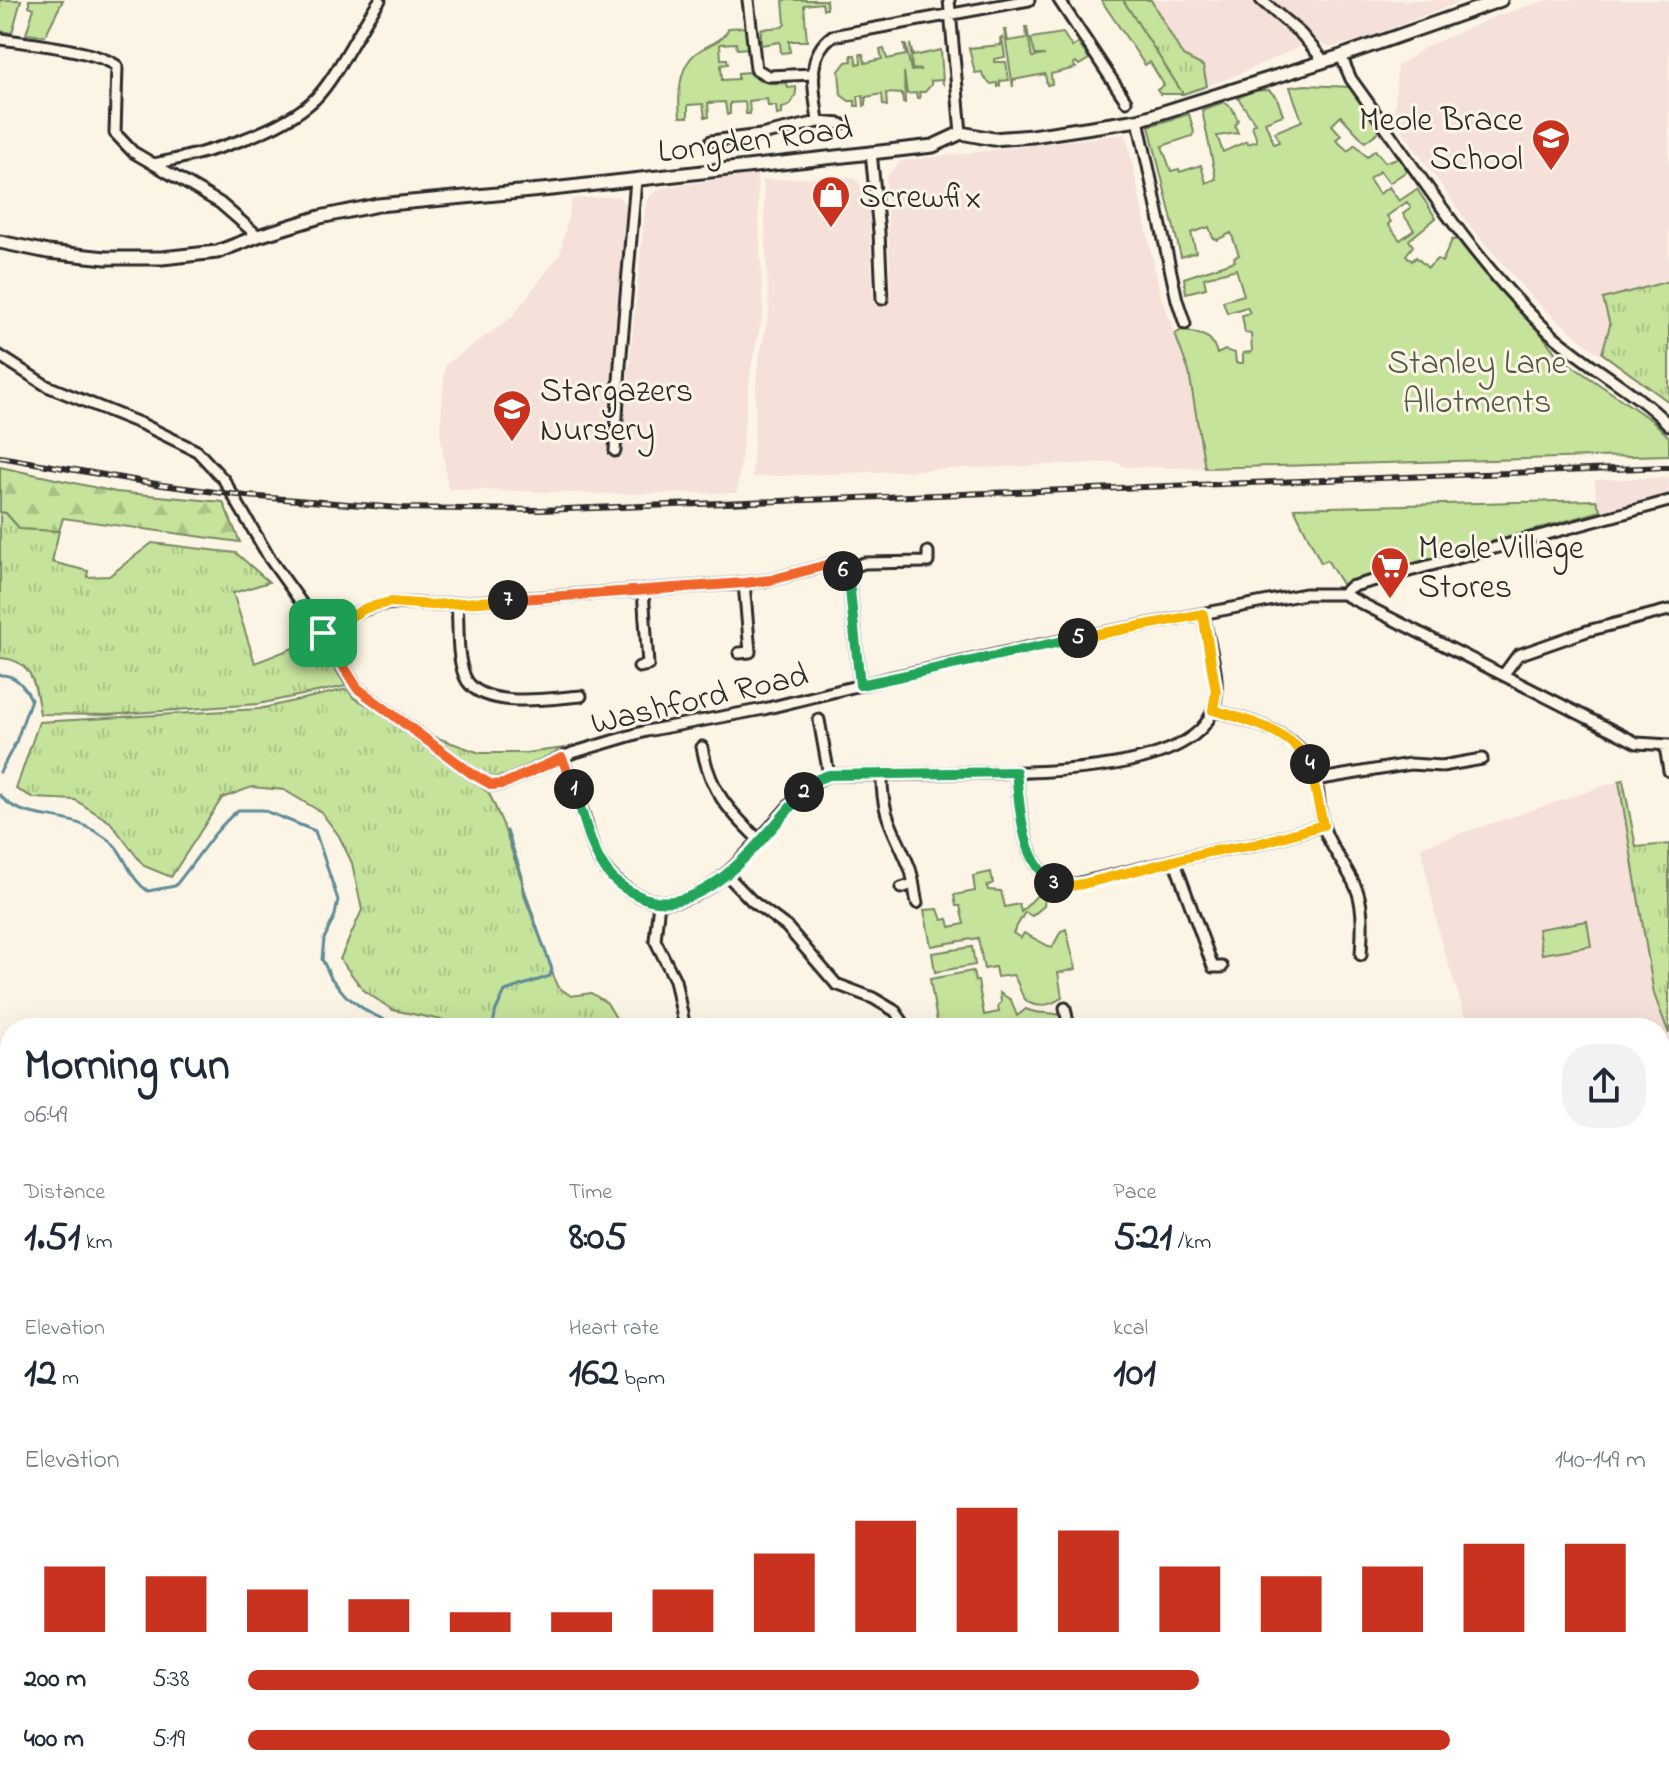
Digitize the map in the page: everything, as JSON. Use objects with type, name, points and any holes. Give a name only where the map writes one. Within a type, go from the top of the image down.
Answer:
[{"type":"street","points":[[154,164],[243,138],[285,119],[315,99],[380,0]]},
{"type":"street","points":[[748,0],[756,69],[768,76],[814,74]]},
{"type":"street","points":[[949,0],[961,133]]},
{"type":"street","points":[[818,122],[814,57],[832,36],[1029,0]]},
{"type":"street","points":[[1059,0],[1126,101]]},
{"type":"street","points":[[1261,0],[1301,34],[1324,61]]},
{"type":"street","name":"Longden Road","points":[[0,242],[48,252],[106,258],[162,258],[217,252],[320,217],[378,205],[636,180],[933,146],[961,133],[993,139],[1138,120],[1341,56],[1501,0]]},
{"type":"street","points":[[0,39],[75,52],[117,66],[115,133],[133,152],[220,203],[258,236]]},
{"type":"street","points":[[1341,56],[1351,79],[1487,266],[1549,331],[1587,363],[1654,410],[1669,425]]},
{"type":"street","points":[[1138,120],[1177,300],[1185,324]]},
{"type":"street","points":[[711,141],[761,135],[818,122],[841,124]]},
{"type":"street","points":[[871,152],[882,299]]},
{"type":"street","points":[[615,451],[636,180]]},
{"type":"street","name":"Washford Road","points":[[0,356],[47,386],[144,425],[197,451],[224,480],[270,559],[323,633],[357,688],[492,785],[503,784],[608,740],[764,709],[1070,639],[1305,594],[1343,594],[1350,587],[1669,501]]},
{"type":"street","points":[[843,571],[864,563],[929,561]]},
{"type":"street","points":[[323,633],[366,608],[390,602],[457,604],[744,583],[771,580],[830,564],[843,571],[849,581],[860,685]]},
{"type":"street","points":[[744,583],[744,652],[762,652]]},
{"type":"street","points":[[643,590],[643,666],[659,667]]},
{"type":"street","points":[[1343,594],[1637,743],[1667,746],[1669,771]]},
{"type":"street","points":[[457,604],[461,663],[473,687],[521,701],[575,700]]},
{"type":"street","points":[[1504,674],[1518,655],[1587,631],[1669,610]]},
{"type":"street","points":[[562,758],[596,855],[607,873],[622,887],[659,902],[680,901],[705,891],[726,874],[809,786],[829,775],[1079,770],[1132,761],[1175,748],[1199,729],[1213,710],[1216,692],[1203,614]]},
{"type":"street","points":[[1213,710],[1282,736],[1305,754],[1315,780],[1323,825],[1330,844],[1349,872],[1358,894],[1362,914],[1357,932],[1361,955]]},
{"type":"street","points":[[819,720],[816,735],[829,775]]},
{"type":"street","points":[[702,747],[701,769],[719,798],[759,840]]},
{"type":"street","points":[[1315,780],[1410,764],[1442,766],[1477,763]]},
{"type":"street","points":[[1016,772],[1022,819],[1034,862],[1045,877],[1064,887],[1174,860],[1254,845],[1323,825]]},
{"type":"street","points":[[882,775],[888,821],[910,868],[917,903]]},
{"type":"street","points":[[1174,860],[1217,967],[1202,971]]},
{"type":"street","points":[[726,874],[752,901],[787,927],[836,984],[873,998],[895,1011],[900,1018]]},
{"type":"street","points":[[901,888],[913,884]]},
{"type":"street","points":[[659,902],[655,940],[675,980],[683,1018]]},
{"type":"street","points":[[1065,1008],[1067,1018]]},
{"type":"shaded area","points":[[1123,0],[1251,0],[1301,46],[1230,78],[1183,94]]},
{"type":"shaded area","points":[[1271,0],[1465,0],[1360,40],[1331,47],[1321,43]]},
{"type":"shaded area","name":"Meole Brace School","points":[[1548,0],[1669,0],[1669,402],[1587,345],[1534,300],[1470,226],[1394,119],[1397,66],[1429,45],[1499,15]]},
{"type":"shaded area","points":[[1126,134],[1161,297],[1189,372],[1205,468],[1124,467],[1117,462],[752,477],[757,369],[769,312],[763,180],[854,178],[868,193],[873,299],[891,299],[886,177],[901,161]]},
{"type":"shaded area","points":[[757,174],[763,314],[751,368],[737,493],[606,494],[448,489],[440,430],[445,365],[511,318],[560,254],[572,199],[617,196],[627,205],[609,457],[620,459],[645,209],[649,197],[661,188]]},
{"type":"shaded area","points":[[1669,477],[1669,496],[1601,511],[1596,500],[1595,480]]},
{"type":"shaded area","points":[[1619,781],[1654,994],[1663,1018],[1466,1018],[1440,938],[1421,847]]},
{"type":"green space","points":[[0,0],[21,0],[12,33],[0,31]]},
{"type":"green space","points":[[29,0],[63,0],[45,36],[26,34],[34,8],[29,6]]},
{"type":"green space","points":[[783,0],[826,0],[827,9],[823,9],[822,3],[804,5],[807,41],[789,41],[790,52],[781,53],[780,42],[761,45],[761,29],[785,24]]},
{"type":"green space","points":[[1101,0],[1123,0],[1183,94],[1160,94],[1157,90],[1164,85],[1150,62],[1145,65]]},
{"type":"green space","points":[[1123,0],[1151,0],[1183,56],[1203,66],[1207,86],[1183,94]]},
{"type":"green space","points":[[746,27],[748,48],[737,49],[736,43],[720,44],[721,59],[727,59],[728,64],[721,65],[722,80],[738,79],[738,73],[748,72],[766,82],[787,83],[788,88],[796,87],[791,103],[782,108],[782,114],[777,115],[776,106],[768,106],[767,99],[749,101],[750,114],[746,114],[745,102],[730,103],[730,114],[727,115],[725,102],[708,103],[709,117],[705,117],[703,104],[688,105],[688,117],[680,117],[681,81],[692,57],[720,39],[729,28]]},
{"type":"green space","points":[[1025,27],[1032,57],[1045,55],[1035,55],[1031,38],[1063,33],[1072,47],[1078,43],[1089,59],[1079,65],[1076,62],[1073,64],[1076,68],[1051,74],[1052,84],[1047,85],[1045,74],[1013,80],[1013,87],[1004,30],[1008,41],[1027,38]]},
{"type":"green space","points":[[1002,37],[1005,57],[994,59],[994,62],[1006,62],[1009,80],[1000,81],[998,87],[997,83],[991,84],[983,77],[982,72],[975,73],[969,48],[1001,45]]},
{"type":"green space","points":[[910,44],[913,56],[941,50],[943,83],[941,80],[931,81],[931,85],[925,92],[919,92],[920,98],[917,98],[916,93],[907,94],[904,72],[905,103],[902,94],[886,93],[887,106],[883,105],[882,94],[866,97],[864,106],[863,96],[858,96],[859,106],[855,106],[855,101],[841,95],[839,71],[846,62],[852,61],[851,55],[855,55],[857,64],[861,63],[860,54],[863,54],[865,63],[882,59],[880,50],[884,49],[887,59],[906,55],[906,45],[911,71],[921,70],[912,69]]},
{"type":"green space","name":"Stanley Lane Allotments","points":[[1290,87],[1351,87],[1382,129],[1365,142],[1341,116],[1332,125],[1341,135],[1336,140],[1348,151],[1355,144],[1367,157],[1375,150],[1385,162],[1401,157],[1410,169],[1389,183],[1380,171],[1369,179],[1379,194],[1389,187],[1399,201],[1417,189],[1436,218],[1409,240],[1413,246],[1406,255],[1412,261],[1416,257],[1428,268],[1437,259],[1442,262],[1452,240],[1460,239],[1484,272],[1536,327],[1558,356],[1654,422],[1669,437],[1669,455],[1205,468],[1189,372],[1175,334],[1184,329],[1205,336],[1212,342],[1217,354],[1225,350],[1235,353],[1236,363],[1243,363],[1243,353],[1252,352],[1251,334],[1245,333],[1242,315],[1250,313],[1247,307],[1227,313],[1223,301],[1244,295],[1236,269],[1204,278],[1206,288],[1186,293],[1184,278],[1235,261],[1234,257],[1239,255],[1231,233],[1217,240],[1209,227],[1191,233],[1196,252],[1181,257],[1149,126],[1189,114],[1194,132],[1192,136],[1162,146],[1171,171],[1179,169],[1180,172],[1201,165],[1206,183],[1216,179],[1202,110],[1224,102],[1232,108],[1238,120],[1235,126],[1238,133],[1217,136],[1223,152],[1247,141],[1248,144],[1257,141],[1252,125],[1255,123],[1238,98],[1252,91],[1269,90],[1277,98],[1283,115],[1265,122],[1274,144],[1279,142],[1275,132],[1302,121]],"holes":[[[1407,202],[1411,208],[1403,214],[1414,230],[1400,240],[1388,224],[1391,222],[1387,216]]]},
{"type":"green space","points":[[1669,281],[1669,402],[1602,353],[1610,325],[1603,299]]},
{"type":"green space","points":[[0,467],[116,492],[223,502],[240,542],[63,518],[59,531],[20,529],[6,513],[0,512]]},
{"type":"green space","points":[[1596,500],[1601,511],[1342,584],[1327,560],[1321,563],[1294,508]]},
{"type":"green space","points":[[0,512],[6,513],[20,529],[59,531],[52,562],[88,571],[87,577],[109,576],[152,543],[236,553],[269,582],[233,593],[255,663],[316,639],[346,686],[258,704],[107,715],[40,714],[27,669],[12,660],[0,658]]},
{"type":"green space","points":[[347,689],[354,698],[379,711],[489,793],[502,822],[557,986],[571,996],[591,993],[607,1003],[616,1018],[432,1018],[393,1010],[364,991],[340,959],[362,910],[352,863],[339,836],[321,812],[284,790],[252,787],[222,798],[171,877],[144,866],[110,822],[75,800],[34,798],[16,789],[39,722],[259,709]]},
{"type":"green space","points":[[432,736],[480,753],[525,753],[565,748],[507,775],[495,777],[477,772]]},
{"type":"green space","points":[[1623,780],[1636,847],[1669,844],[1669,1018],[1663,1018],[1654,994],[1619,781]]},
{"type":"green space","points":[[991,872],[993,883],[987,886],[988,890],[1001,891],[1005,907],[1019,904],[1021,912],[1046,886],[1044,906],[1032,916],[1025,912],[1013,933],[1021,938],[1024,933],[1052,948],[1061,931],[1066,929],[1076,969],[1058,973],[1062,997],[1054,1002],[1033,1004],[1023,996],[1013,975],[997,977],[995,967],[984,969],[978,938],[931,946],[924,910],[938,909],[942,920],[948,919],[950,927],[964,924],[954,895],[975,891],[973,876]]},
{"type":"green space","points":[[1587,921],[1591,946],[1542,954],[1538,929]]},
{"type":"green space","points":[[972,947],[975,965],[935,972],[932,953]]},
{"type":"green space","points":[[973,971],[975,981],[978,981],[984,1015],[999,1012],[1000,993],[1011,1000],[1017,1016],[1026,1009],[1064,1018],[936,1018],[930,979]]},
{"type":"waterway","points":[[0,675],[19,682],[31,699],[16,742],[0,772]]},
{"type":"waterway","points":[[0,795],[18,809],[75,822],[102,835],[116,847],[134,876],[148,891],[175,886],[212,837],[238,810],[263,810],[315,831],[338,900],[324,939],[322,959],[331,978],[346,996],[381,1018]]},
{"type":"waterway","points":[[494,1018],[505,991],[550,976],[552,969],[523,891],[522,876],[507,831]]},
{"type":"railway","points":[[0,457],[246,496],[399,508],[540,510],[1669,467]]},
{"type":"place","name":"Meole Brace School","points":[[1551,172]]},
{"type":"place","name":"Screwfix","points":[[831,229]]},
{"type":"place","name":"Stargazers Nursery","points":[[512,443]]},
{"type":"place","name":"Meole Village Stores","points":[[1390,600]]},
{"type":"route","points":[[830,564],[843,571],[849,581],[860,685],[1040,645],[1203,614],[1216,692],[1213,710],[1282,736],[1305,754],[1315,780],[1323,825],[1254,845],[1208,852],[1064,887],[1045,877],[1034,862],[1022,819],[1016,772],[829,775],[809,786],[726,874],[705,891],[680,901],[659,902],[622,887],[607,873],[596,855],[562,758],[503,784],[492,785],[482,780],[357,688],[323,633],[366,608],[390,602],[432,605],[744,583],[771,580],[830,564]]}]
